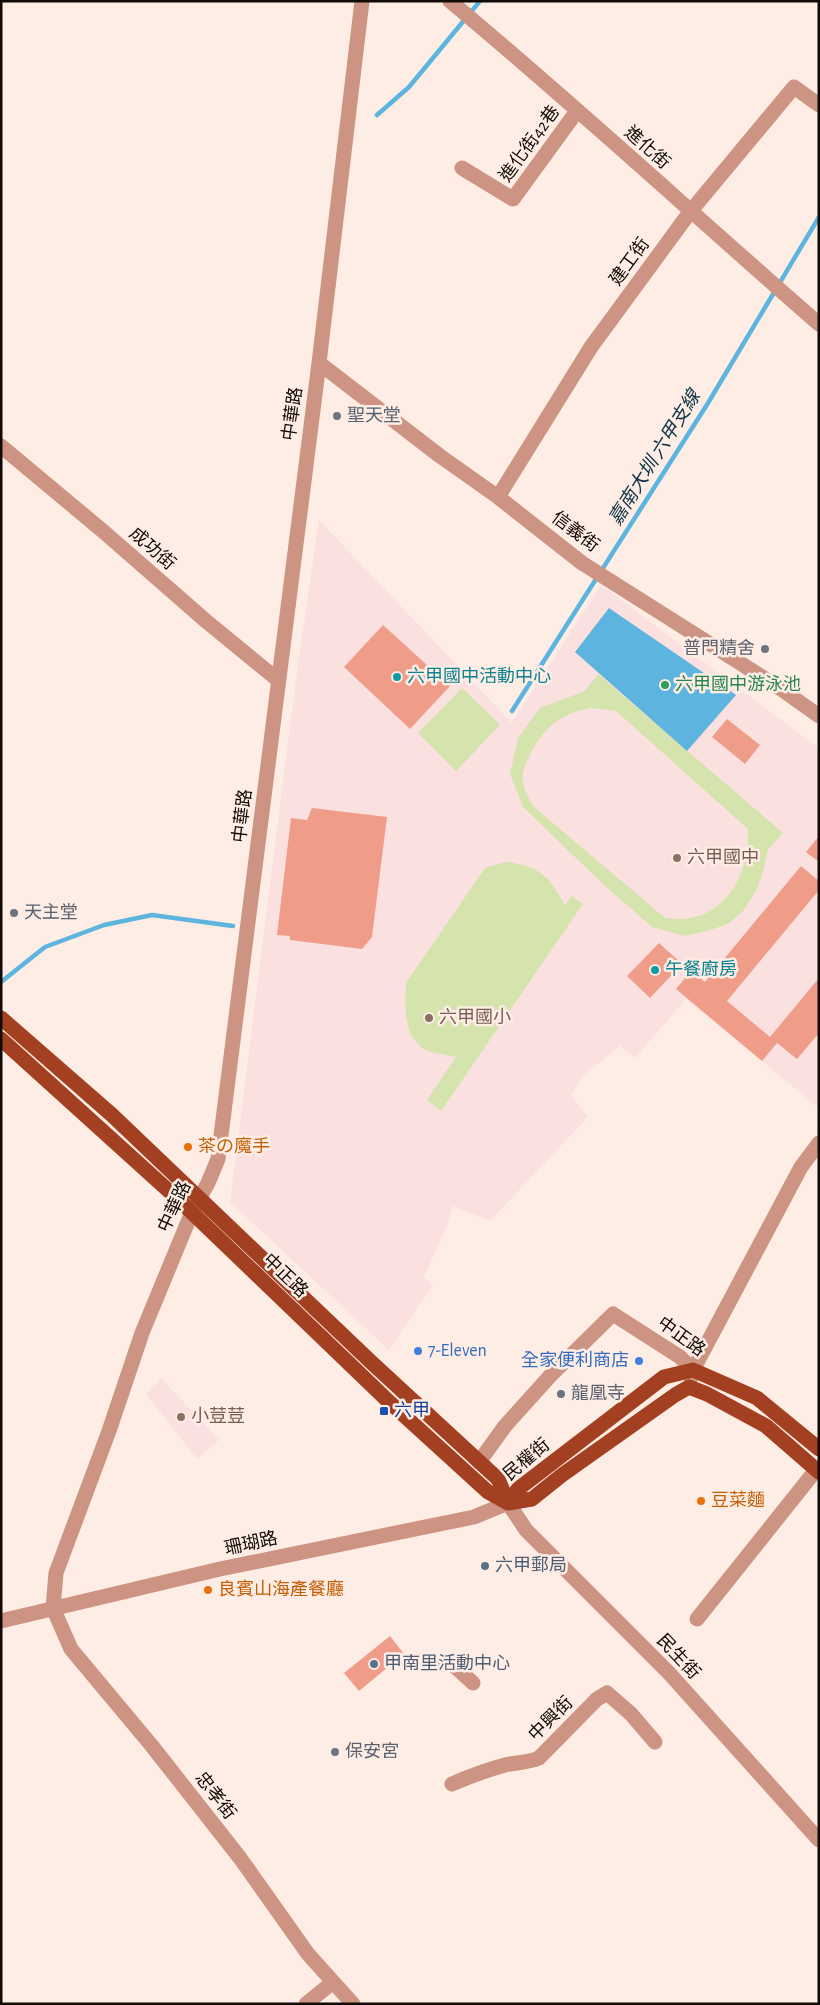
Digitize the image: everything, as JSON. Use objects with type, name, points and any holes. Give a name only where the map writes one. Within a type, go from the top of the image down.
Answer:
[{"type":"main road","name":"中正路","points":[[1,1018],[112,1115],[498,1479],[508,1503]]},
{"type":"main road","name":"中正路","points":[[1,1039],[192,1212],[386,1399],[488,1492],[508,1503]]},
{"type":"main road","name":"中正路","points":[[693,1370],[757,1398],[819,1449]]},
{"type":"main road","name":"民權街","points":[[508,1503],[518,1489],[664,1376],[693,1370]]},
{"type":"main road","name":"民權街","points":[[508,1503],[532,1499],[562,1475],[675,1395],[689,1388]]},
{"type":"main road","points":[[689,1388],[707,1394],[766,1426],[818,1471]]},
{"type":"street","name":"中華路","points":[[53,1608],[56,1573],[109,1431],[142,1333],[192,1212],[208,1183],[218,1159],[319,363],[362,1]]},
{"type":"street","name":"進化街","points":[[450,1],[819,324]]},
{"type":"street","name":"建工街","points":[[498,497],[591,347],[690,212],[794,87],[819,105]]},
{"type":"street","name":"進化街42巷","points":[[462,168],[513,199],[577,111]]},
{"type":"street","name":"信義街","points":[[319,363],[440,456],[498,497],[582,563],[781,689],[819,716]]},
{"type":"street","name":"成功街","points":[[1,446],[278,680]]},
{"type":"street","points":[[689,1388],[693,1370],[801,1167],[819,1143]]},
{"type":"street","name":"中正路","points":[[479,1462],[512,1419],[550,1376],[613,1314],[680,1357],[693,1370]]},
{"type":"street","points":[[697,1619],[818,1471]]},
{"type":"street","name":"珊瑚路","points":[[1,1621],[220,1569],[474,1517],[508,1503]]},
{"type":"street","name":"民生街","points":[[508,1503],[526,1530],[669,1673],[819,1840]]},
{"type":"street","name":"忠孝街","points":[[53,1608],[71,1649],[158,1754],[240,1858],[308,1954],[353,2004]]},
{"type":"street","points":[[440,1664],[451,1663],[473,1683]]},
{"type":"street","name":"中興街","points":[[452,1784],[473,1775],[508,1765],[530,1762],[539,1758],[598,1699],[607,1693],[631,1714],[655,1742]]},
{"type":"street","points":[[306,2004],[333,1982]]},
{"type":"shaded area","points":[[319,520],[512,723],[601,585],[819,748],[819,1108],[686,999],[635,1058],[620,1046],[584,1075],[571,1095],[588,1117],[490,1221],[453,1206],[445,1231],[424,1277],[433,1285],[389,1350],[230,1202],[298,664]]},
{"type":"shaded area","name":"小荳荳","points":[[161,1378],[219,1440],[197,1459],[146,1394]]},
{"type":"green space","points":[[598,674],[783,833],[768,850],[756,891],[744,910],[728,924],[684,936],[652,927],[605,886],[523,807],[510,774],[518,738],[540,708],[585,691]],"holes":[[[591,708],[616,711],[748,829],[744,865],[737,882],[728,896],[716,907],[701,915],[684,919],[665,918],[533,806],[526,791],[523,771],[535,745],[554,723],[580,710]]]},
{"type":"green space","points":[[462,688],[500,725],[456,771],[418,733]]},
{"type":"green space","points":[[506,862],[528,867],[542,874],[553,886],[565,905],[572,896],[583,904],[441,1111],[427,1100],[456,1057],[429,1051],[415,1041],[406,1017],[406,983],[485,868]]},
{"type":"water","name":"六甲國中游泳池","points":[[609,608],[736,695],[687,751],[575,652]]},
{"type":"building","name":"六甲國中活動中心","points":[[383,625],[450,686],[410,729],[344,667]]},
{"type":"building","points":[[727,719],[760,745],[745,764],[712,737]]},
{"type":"building","points":[[312,808],[387,817],[372,937],[362,949],[290,940],[290,936],[277,935],[291,818],[307,820]]},
{"type":"building","points":[[819,836],[819,862],[806,852]]},
{"type":"building","points":[[801,866],[819,881],[819,890],[727,1001],[770,1037],[819,978],[819,1033],[797,1059],[777,1043],[762,1061],[676,989],[691,971],[705,982]]},
{"type":"building","name":"午餐廚房","points":[[659,943],[682,964],[650,998],[627,976]]},
{"type":"building","name":"甲南里活動中心","points":[[390,1636],[404,1654],[359,1691],[344,1673]]},
{"type":"waterway","points":[[377,115],[409,87],[480,1]]},
{"type":"waterway","name":"嘉南大圳 六甲支線","points":[[512,711],[708,403],[819,217]]},
{"type":"waterway","name":"嘉南大圳 六甲支線","points":[[1,982],[45,947],[104,925],[152,915],[233,926]]},
{"type":"place","name":"聖天堂","points":[[337,416]]},
{"type":"place","name":"普門精舍","points":[[765,649]]},
{"type":"place","name":"六甲國中活動中心","points":[[397,677]]},
{"type":"place","name":"六甲國中游泳池","points":[[665,685]]},
{"type":"place","name":"六甲國中","points":[[677,858]]},
{"type":"place","name":"天主堂","points":[[14,913]]},
{"type":"place","name":"午餐廚房","points":[[655,970]]},
{"type":"place","name":"六甲國小","points":[[429,1018]]},
{"type":"place","name":"茶の魔手","points":[[188,1147]]},
{"type":"place","name":"7-Eleven","points":[[418,1351]]},
{"type":"place","name":"全家便利商店","points":[[639,1361]]},
{"type":"place","name":"龍凰寺","points":[[561,1394]]},
{"type":"place","name":"六甲","points":[[384,1411]]},
{"type":"place","name":"小荳荳","points":[[181,1417]]},
{"type":"place","name":"豆菜麵","points":[[701,1501]]},
{"type":"place","name":"六甲郵局","points":[[485,1566]]},
{"type":"place","name":"良賓山海產餐廳","points":[[208,1590]]},
{"type":"place","name":"甲南里活動中心","points":[[374,1664]]},
{"type":"place","name":"保安宮","points":[[335,1752]]}]
